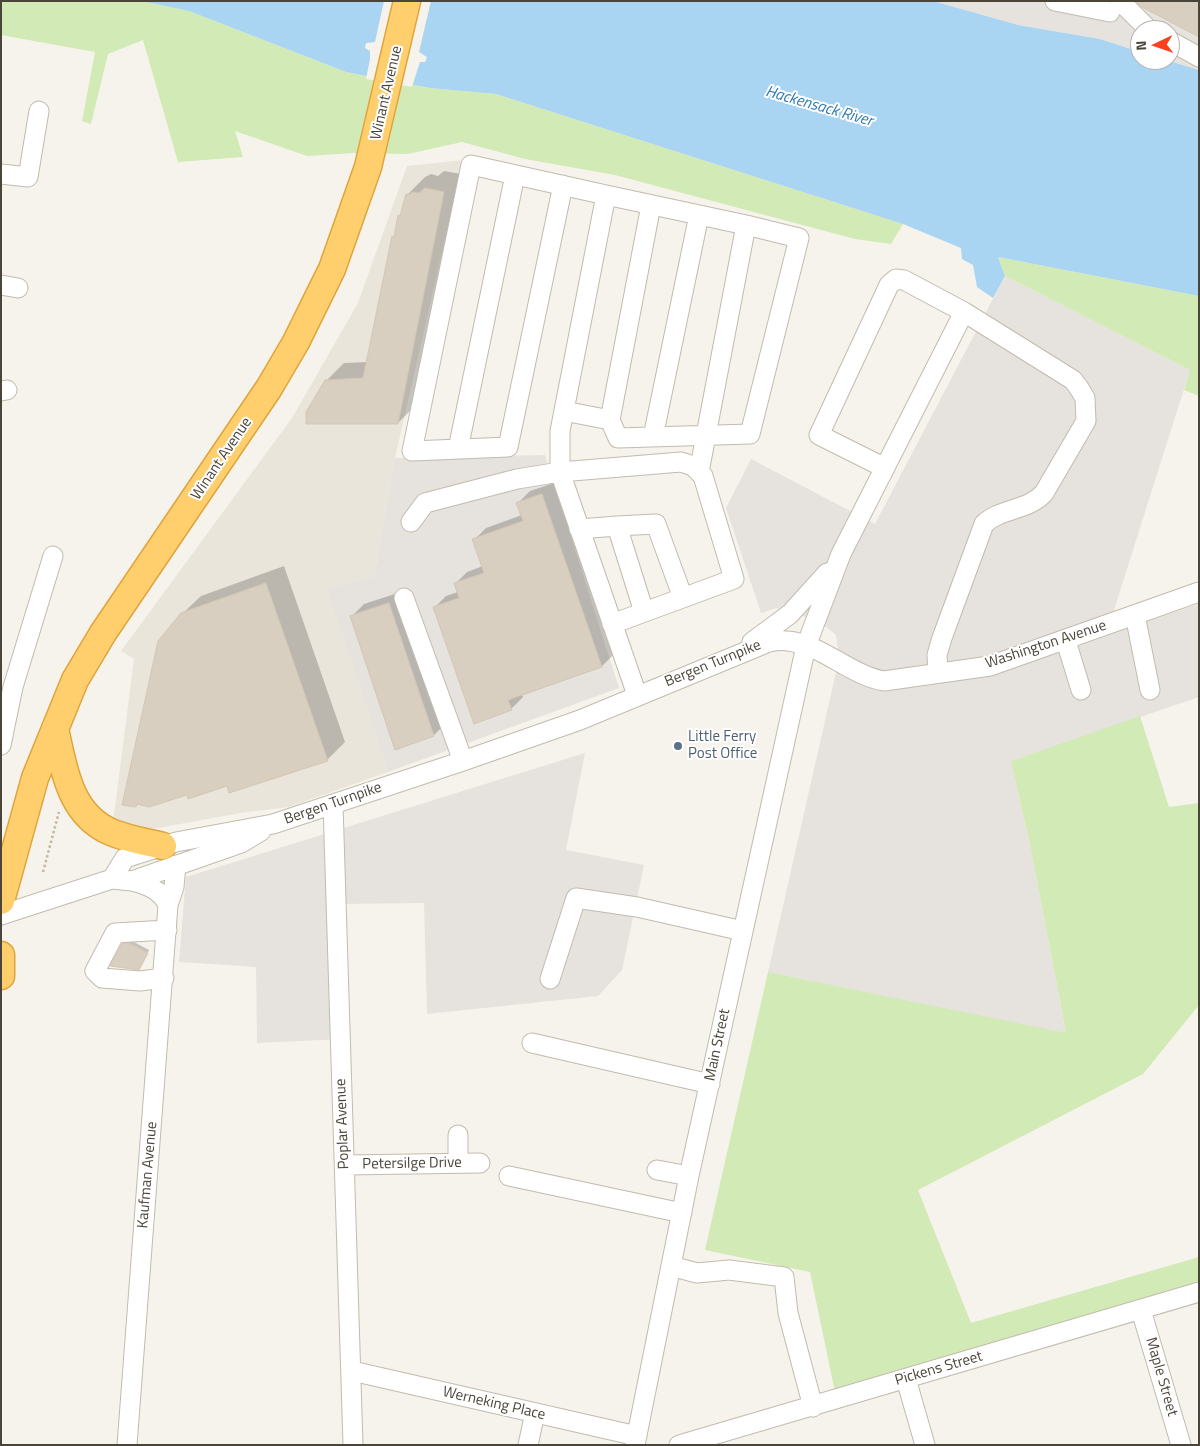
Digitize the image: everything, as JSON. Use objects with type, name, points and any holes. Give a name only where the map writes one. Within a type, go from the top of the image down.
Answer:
[{"type":"highway","name":"Winant Avenue","points":[[1,901],[29,796],[75,680],[91,652],[269,388],[296,342],[332,269],[352,219],[371,159],[407,1]]},
{"type":"highway","points":[[55,729],[70,790],[87,816],[112,833],[169,856]]},
{"type":"highway","points":[[1,955],[1,976]]},
{"type":"street","points":[[1059,2],[1113,8],[1133,20]]},
{"type":"street","points":[[1180,47],[1199,57]]},
{"type":"street","points":[[1,174],[28,177],[39,111]]},
{"type":"street","points":[[563,186],[508,447],[412,451],[471,165],[746,225],[799,238],[750,434],[618,438],[610,420],[651,205]]},
{"type":"street","points":[[458,449],[515,175]]},
{"type":"street","points":[[606,195],[560,431],[560,472],[637,695]]},
{"type":"street","points":[[653,437],[699,215]]},
{"type":"street","points":[[699,472],[746,225]]},
{"type":"street","points":[[885,468],[819,435],[889,285],[896,280],[904,280],[964,312],[1073,380],[1085,398],[1087,408],[1086,421],[1039,498],[1024,507],[998,515],[984,524],[937,654],[938,673]]},
{"type":"street","points":[[806,646],[842,554],[964,312]]},
{"type":"street","points":[[564,411],[610,420]]},
{"type":"street","points":[[411,522],[425,503],[517,479],[560,472],[681,462],[693,466],[703,476],[734,579],[612,624]]},
{"type":"street","points":[[579,529],[656,524],[683,598]]},
{"type":"street","points":[[617,526],[644,612]]},
{"type":"street","points":[[737,653],[791,613],[816,588],[842,554]]},
{"type":"street","points":[[1,744],[13,687],[52,556]]},
{"type":"street","name":"Washington Avenue","points":[[806,646],[870,678],[884,681],[990,666],[1066,641],[1199,592]]},
{"type":"street","points":[[404,598],[463,761]]},
{"type":"street","points":[[1135,615],[1150,690]]},
{"type":"street","name":"Bergen Turnpike","points":[[1,915],[112,878],[132,881],[169,856],[176,842],[273,824],[463,761],[580,720],[737,653],[769,642],[788,641],[806,646]]},
{"type":"street","points":[[1066,641],[1081,690]]},
{"type":"street","name":"Main Street","points":[[636,1441],[689,1176],[806,646]]},
{"type":"street","name":"Poplar Avenue","points":[[333,804],[353,1445]]},
{"type":"street","name":"Bergen Turnpike","points":[[112,878],[125,858],[169,856]]},
{"type":"street","name":"Kaufman Avenue","points":[[127,1445],[164,978],[168,905],[174,887],[169,856]]},
{"type":"street","points":[[132,881],[155,889],[164,896],[168,905]]},
{"type":"street","points":[[550,979],[576,898],[637,907],[743,931]]},
{"type":"street","points":[[164,978],[140,981],[102,978],[95,971],[115,933],[167,930]]},
{"type":"street","points":[[532,1044],[710,1084]]},
{"type":"street","points":[[458,1135],[458,1163]]},
{"type":"street","name":"Petersilge Drive","points":[[344,1166],[480,1163]]},
{"type":"street","points":[[657,1170],[689,1176]]},
{"type":"street","points":[[509,1176],[682,1213]]},
{"type":"street","points":[[671,1266],[696,1272],[729,1270],[784,1277],[790,1323],[813,1407]]},
{"type":"street","name":"Pickens Street","points":[[679,1445],[730,1438],[813,1407],[1199,1292]]},
{"type":"street","name":"Maple Street","points":[[1141,1310],[1181,1445]]},
{"type":"street","name":"Werneking Place","points":[[352,1371],[535,1413],[636,1441]]},
{"type":"street","points":[[906,1379],[925,1445]]},
{"type":"street","points":[[528,1445],[535,1413]]},
{"type":"path","points":[[43,872],[62,804]]},
{"type":"shaded area","points":[[933,1],[1199,1],[1199,70],[1180,64],[1180,20],[1130,20],[1130,49],[1100,39],[1018,25]]},
{"type":"shaded area","points":[[463,160],[395,458],[374,576],[326,588],[388,772],[289,807],[240,813],[148,830],[118,828],[114,815],[134,659],[121,651],[292,418],[358,303],[407,166]]},
{"type":"shaded area","points":[[1005,276],[1190,370],[1114,610],[1121,630],[1199,604],[1199,697],[1011,761],[1030,845],[1066,1034],[768,972],[839,659],[836,635],[819,621],[776,608],[761,613],[726,508],[751,459],[875,524]]},
{"type":"shaded area","points":[[545,455],[619,688],[388,772],[326,588],[374,576],[395,458]]},
{"type":"shaded area","points":[[585,753],[566,850],[644,865],[622,970],[598,996],[427,1014],[424,903],[340,904],[343,1039],[257,1043],[256,967],[179,962],[186,877]]},
{"type":"green space","points":[[1,1],[141,1],[189,11],[346,72],[430,88],[496,94],[903,224],[891,244],[855,239],[615,175],[525,159],[462,142],[408,154],[353,153],[307,156],[235,131],[243,157],[178,162],[143,40],[108,54],[91,124],[82,121],[95,52],[1,35]]},
{"type":"green space","points":[[998,257],[1199,296],[1199,396],[1184,390],[1190,370],[1005,276]]},
{"type":"green space","points":[[1140,716],[1169,807],[1199,803],[1199,1005],[1143,1074],[918,1190],[971,1323],[1199,1257],[1199,1292],[836,1397],[810,1272],[705,1250],[768,972],[1066,1033],[1030,845],[1011,761]]},
{"type":"water","name":"Hackensack River","points":[[141,1],[933,1],[1018,25],[1100,39],[1130,49],[1130,70],[1180,70],[1180,64],[1199,70],[1199,296],[998,257],[1005,276],[993,298],[977,287],[973,265],[962,259],[961,248],[903,224],[496,94],[430,88],[346,72],[189,11]]},
{"type":"pier","points":[[384,1],[431,1],[419,52],[427,57],[425,62],[420,62],[412,87],[366,79],[370,51],[365,48],[366,43],[375,42]]},
{"type":"building","points":[[1136,1],[1199,1],[1199,37],[1180,27],[1180,20],[1167,20],[1142,7]]},
{"type":"building","points":[[425,188],[444,192],[398,424],[306,424],[306,412],[325,380],[363,378],[398,215],[400,216],[406,194],[411,194],[411,192],[419,193]]},
{"type":"building","points":[[542,494],[602,667],[508,700],[512,710],[474,724],[433,607],[459,598],[454,583],[484,573],[472,539],[523,521],[516,503]]},
{"type":"building","points":[[266,583],[328,761],[229,793],[227,786],[188,799],[187,795],[149,807],[137,804],[136,807],[122,805],[158,641],[181,613]]},
{"type":"building","points":[[389,603],[434,736],[395,750],[350,616]]},
{"type":"building","points":[[129,943],[148,953],[139,970],[110,966],[122,944]]},
{"type":"place","name":"Little Ferry Post Office","points":[[678,746]]}]
